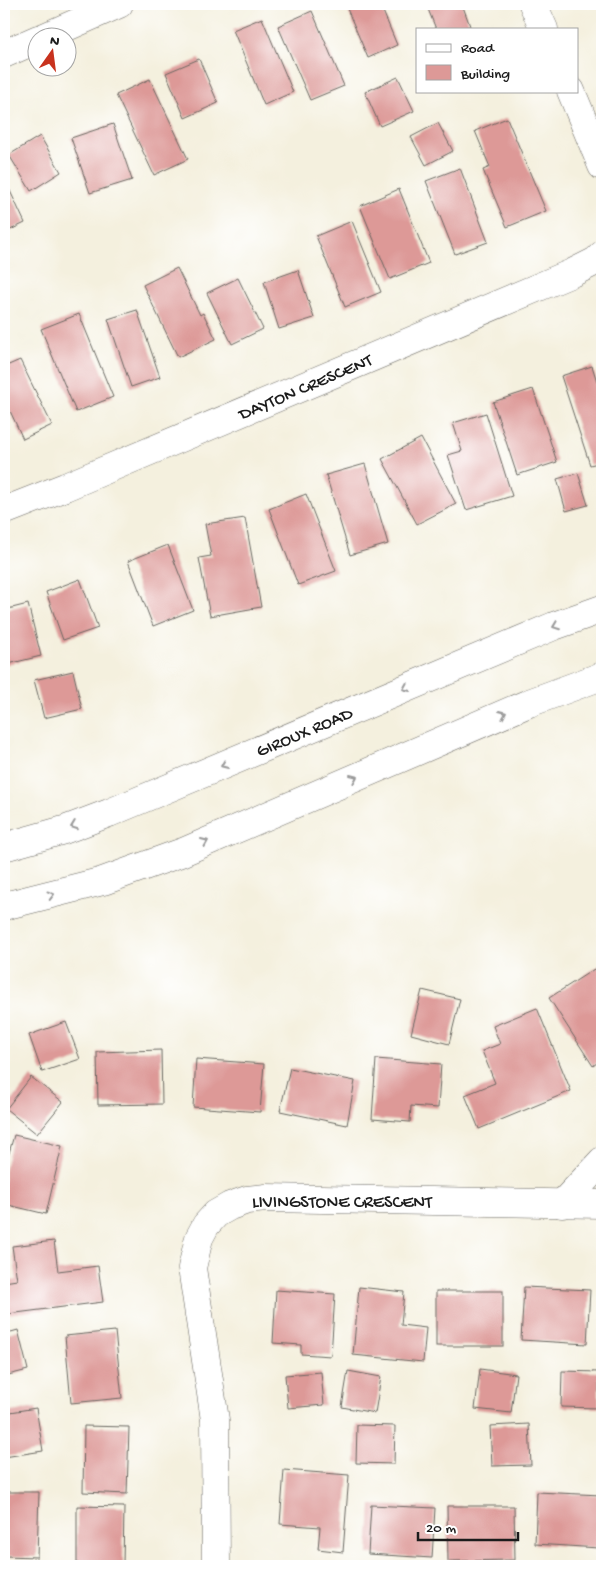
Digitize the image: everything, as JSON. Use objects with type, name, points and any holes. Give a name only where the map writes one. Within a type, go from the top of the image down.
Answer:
[{"type":"street","points":[[65,28],[119,4]]},
{"type":"street","points":[[534,4],[544,28]]},
{"type":"street","points":[[4,54],[28,43]]},
{"type":"street","points":[[571,92],[602,166]]},
{"type":"street","name":"DAYTON CRESCENT","points":[[4,512],[572,273],[596,261],[602,255]]},
{"type":"street","name":"GIROUX ROAD","points":[[4,848],[64,830],[109,813],[554,626],[602,609]]},
{"type":"street","points":[[4,906],[103,880],[183,852],[529,703],[602,676]]},
{"type":"street","points":[[562,1204],[602,1161]]},
{"type":"street","name":"LIVINGSTONE CRESCENT","points":[[216,1566],[215,1420],[192,1268],[194,1253],[206,1224],[216,1214],[230,1206],[247,1200],[266,1198],[602,1204]]},
{"type":"building","points":[[345,4],[380,4],[397,45],[368,58]]},
{"type":"building","points":[[426,4],[462,4],[470,26],[465,28],[436,28]]},
{"type":"building","points":[[312,11],[344,86],[310,100],[278,26]]},
{"type":"building","points":[[262,18],[293,92],[264,105],[233,30]]},
{"type":"building","points":[[199,59],[218,103],[185,118],[166,73]]},
{"type":"building","points":[[398,77],[414,111],[380,126],[365,92]]},
{"type":"building","points":[[150,79],[188,159],[154,175],[116,95]]},
{"type":"building","points":[[507,118],[546,211],[507,227],[483,170],[490,167],[475,131]]},
{"type":"building","points":[[438,123],[453,151],[426,165],[411,137]]},
{"type":"building","points":[[113,124],[132,180],[90,193],[71,138]]},
{"type":"building","points":[[40,136],[61,172],[31,191],[9,155]]},
{"type":"building","points":[[460,168],[488,242],[455,254],[426,181]]},
{"type":"building","points":[[4,178],[25,223],[4,233]]},
{"type":"building","points":[[399,189],[429,263],[390,279],[360,206]]},
{"type":"building","points":[[352,221],[381,292],[345,307],[316,236]]},
{"type":"building","points":[[177,268],[200,315],[203,313],[216,339],[178,357],[143,285]]},
{"type":"building","points":[[298,270],[314,318],[279,329],[264,282]]},
{"type":"building","points":[[238,278],[263,329],[232,344],[207,293]]},
{"type":"building","points":[[137,310],[160,377],[131,387],[108,319]]},
{"type":"building","points":[[79,314],[113,397],[76,412],[41,329]]},
{"type":"building","points":[[20,360],[52,425],[23,439],[4,398],[4,367]]},
{"type":"building","points":[[592,366],[602,397],[602,462],[590,465],[561,376]]},
{"type":"building","points":[[533,389],[557,462],[517,475],[493,402]]},
{"type":"building","points":[[486,413],[512,496],[466,510],[448,455],[462,451],[453,423]]},
{"type":"building","points":[[421,438],[456,504],[417,524],[382,459]]},
{"type":"building","points":[[365,464],[388,544],[350,555],[326,475]]},
{"type":"building","points":[[578,473],[588,505],[566,511],[557,479]]},
{"type":"building","points":[[306,494],[336,571],[298,585],[269,509]]},
{"type":"building","points":[[245,518],[261,607],[210,616],[199,558],[211,556],[205,524]]},
{"type":"building","points":[[168,545],[193,610],[153,626],[128,561]]},
{"type":"building","points":[[80,579],[98,628],[63,640],[46,592]]},
{"type":"building","points":[[28,604],[41,656],[4,665],[4,610]]},
{"type":"building","points":[[73,671],[82,709],[44,718],[34,680]]},
{"type":"building","points":[[602,964],[602,1059],[593,1066],[549,998]]},
{"type":"building","points":[[422,990],[460,999],[449,1044],[411,1034]]},
{"type":"building","points":[[537,1008],[571,1091],[479,1129],[465,1095],[495,1083],[482,1051],[500,1044],[493,1026]]},
{"type":"building","points":[[66,1022],[80,1059],[42,1072],[29,1035]]},
{"type":"building","points":[[161,1050],[162,1104],[98,1105],[97,1052]]},
{"type":"building","points":[[196,1059],[264,1064],[260,1112],[193,1107]]},
{"type":"building","points":[[376,1059],[441,1064],[438,1108],[411,1106],[410,1122],[372,1119]]},
{"type":"building","points":[[290,1068],[355,1081],[347,1125],[280,1111]]},
{"type":"building","points":[[31,1077],[63,1102],[37,1134],[6,1109]]},
{"type":"building","points":[[14,1135],[62,1146],[46,1214],[4,1204],[4,1171]]},
{"type":"building","points":[[54,1241],[58,1271],[98,1266],[103,1302],[8,1314],[4,1282],[17,1280],[12,1246]]},
{"type":"building","points":[[359,1287],[404,1292],[401,1325],[426,1328],[423,1362],[353,1355]]},
{"type":"building","points":[[524,1287],[590,1290],[587,1344],[521,1340]]},
{"type":"building","points":[[276,1290],[335,1294],[331,1356],[301,1354],[301,1345],[273,1343]]},
{"type":"building","points":[[436,1291],[503,1291],[503,1346],[436,1346]]},
{"type":"building","points":[[18,1330],[28,1370],[4,1376],[4,1334]]},
{"type":"building","points":[[115,1331],[122,1398],[71,1403],[65,1336]]},
{"type":"building","points":[[480,1369],[516,1374],[511,1413],[475,1409]]},
{"type":"building","points":[[348,1371],[381,1377],[375,1413],[342,1407]]},
{"type":"building","points":[[562,1371],[599,1372],[599,1408],[561,1407]]},
{"type":"building","points":[[321,1372],[324,1405],[288,1408],[285,1375]]},
{"type":"building","points":[[36,1408],[43,1451],[4,1457],[4,1413]]},
{"type":"building","points":[[529,1424],[531,1465],[492,1466],[490,1426]]},
{"type":"building","points":[[357,1425],[395,1426],[394,1464],[356,1463]]},
{"type":"building","points":[[84,1426],[129,1427],[127,1494],[83,1492]]},
{"type":"building","points":[[284,1470],[349,1475],[343,1552],[318,1549],[320,1527],[280,1524]]},
{"type":"building","points":[[4,1492],[39,1492],[37,1557],[4,1556]]},
{"type":"building","points":[[537,1492],[601,1495],[599,1548],[535,1544]]},
{"type":"building","points":[[371,1505],[435,1508],[432,1558],[368,1554]]},
{"type":"building","points":[[77,1506],[124,1507],[123,1566],[77,1566]]},
{"type":"building","points":[[447,1506],[514,1506],[515,1560],[448,1561]]}]
